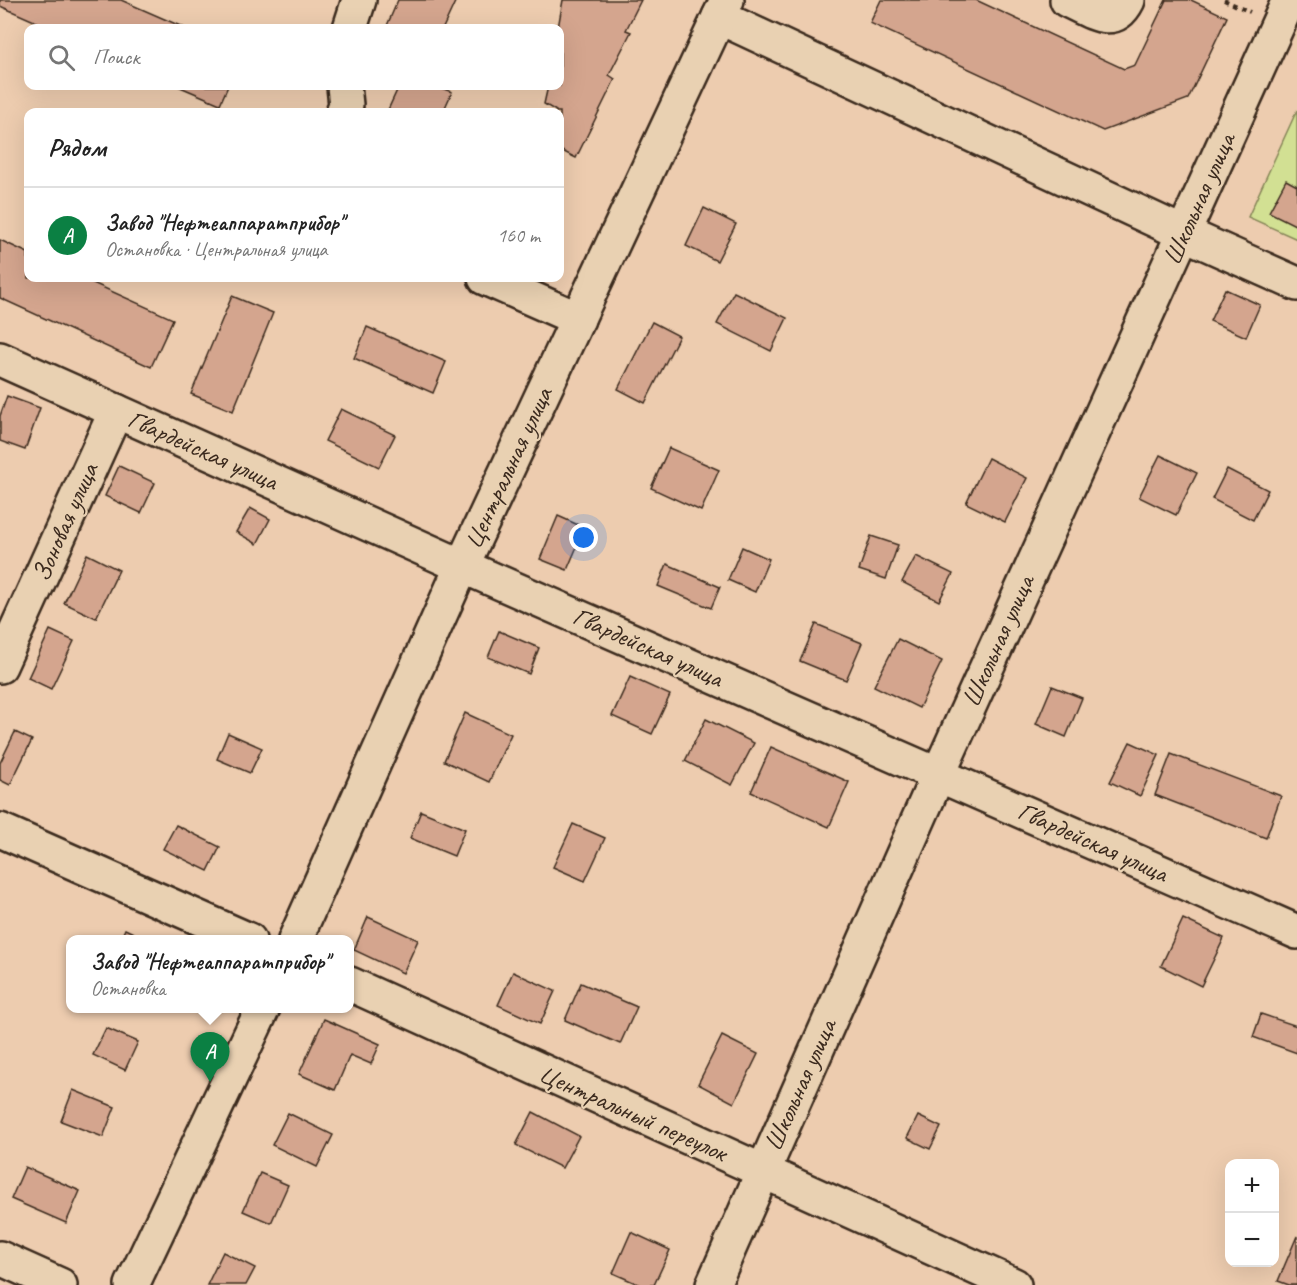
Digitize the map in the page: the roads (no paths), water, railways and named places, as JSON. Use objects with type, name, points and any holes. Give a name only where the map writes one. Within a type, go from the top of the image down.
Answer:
[{"type":"street","points":[[351,24],[359,0]]},
{"type":"street","points":[[1067,0],[1101,16],[1109,17],[1119,13],[1128,0]]},
{"type":"street","name":"Школьная улица","points":[[713,1285],[938,775],[1289,0]]},
{"type":"street","points":[[723,8],[1183,233],[1297,284]]},
{"type":"street","name":"Центральная улица","points":[[297,935],[462,566],[723,8]]},
{"type":"street","points":[[344,90],[345,108]]},
{"type":"street","points":[[494,282],[578,319]]},
{"type":"street","name":"Гвардейская улица","points":[[0,359],[462,566],[1297,932]]},
{"type":"street","name":"Зоновая улица","points":[[0,666],[116,411]]},
{"type":"street","points":[[0,830],[240,935]]},
{"type":"street","name":"Центральный переулок","points":[[354,986],[1014,1285]]},
{"type":"street","points":[[132,1285],[261,1013]]},
{"type":"street","points":[[0,1258],[60,1285]]},
{"type":"place","name":"Завод \"Нефтеаппаратприбор\"","points":[[210,1082]]}]
